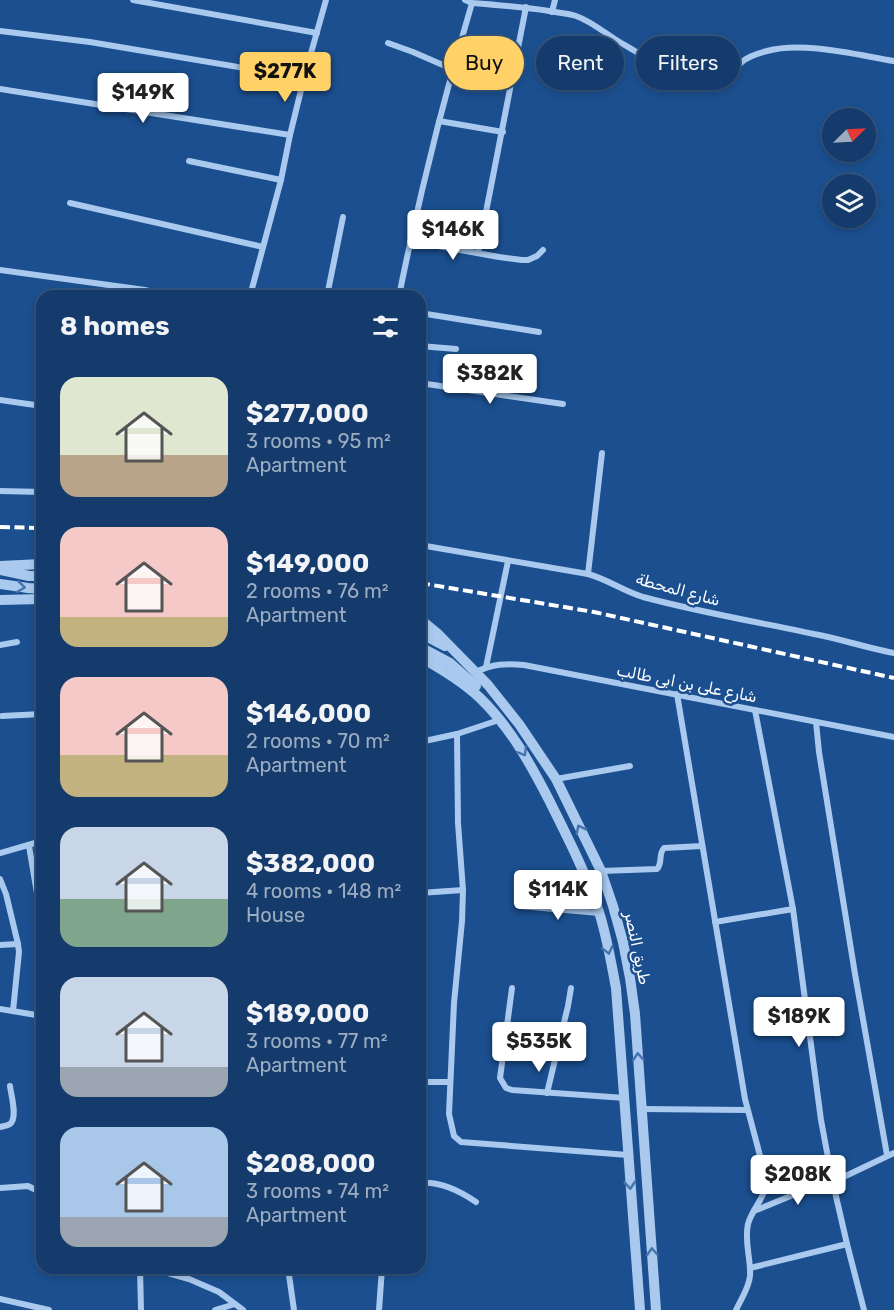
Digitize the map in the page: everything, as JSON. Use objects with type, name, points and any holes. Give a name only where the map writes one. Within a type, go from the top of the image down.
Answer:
[{"type":"street","points":[[133,0],[317,33]]},
{"type":"street","points":[[252,290],[281,180],[304,78],[326,0]]},
{"type":"street","points":[[552,12],[555,0]]},
{"type":"street","points":[[460,36],[468,2],[490,2],[577,16],[623,44],[700,80],[729,74],[748,57],[769,50],[795,48],[824,50],[894,62]]},
{"type":"street","points":[[520,36],[526,7]]},
{"type":"street","points":[[0,31],[90,42],[304,78]]},
{"type":"street","points":[[388,44],[444,66]]},
{"type":"street","points":[[0,89],[290,135]]},
{"type":"street","points":[[400,290],[447,90]]},
{"type":"street","points":[[478,253],[509,90]]},
{"type":"street","points":[[439,121],[503,132]]},
{"type":"street","points":[[189,161],[281,180]]},
{"type":"street","points":[[70,204],[263,247]]},
{"type":"street","points":[[328,290],[343,217]]},
{"type":"street","points":[[410,241],[528,260],[543,250]]},
{"type":"street","points":[[0,270],[145,290]]},
{"type":"street","points":[[426,315],[539,332]]},
{"type":"street","points":[[426,346],[456,349]]},
{"type":"street","points":[[426,384],[563,404]]},
{"type":"street","points":[[0,400],[36,405]]},
{"type":"street","points":[[588,574],[602,453]]},
{"type":"street","points":[[0,491],[36,492]]},
{"type":"street","name":"شارع المحطة","points":[[426,546],[588,574],[651,599],[894,653]]},
{"type":"street","points":[[481,669],[508,561]]},
{"type":"street","points":[[0,568],[36,565]]},
{"type":"street","points":[[0,568],[36,576]]},
{"type":"street","points":[[0,584],[36,589]]},
{"type":"street","points":[[0,600],[36,599]]},
{"type":"street","name":"طريق النصر","points":[[426,624],[456,652],[481,669],[488,685],[514,717],[556,779],[601,871],[616,915],[630,978],[634,1014],[656,1310]]},
{"type":"street","points":[[426,636],[456,652]]},
{"type":"street","points":[[0,645],[17,642]]},
{"type":"street","points":[[426,650],[450,663],[464,674],[476,686],[500,720],[457,734],[426,741]]},
{"type":"street","name":"طريق النصر","points":[[426,660],[448,672],[481,699],[515,739],[565,832],[586,876],[599,913],[616,988],[640,1310]]},
{"type":"street","name":"شارع على بن ابى طالب","points":[[481,669],[512,663],[894,737]]},
{"type":"street","points":[[677,694],[747,1110],[768,1182],[749,1221],[747,1232],[749,1283],[736,1310]]},
{"type":"street","points":[[755,710],[793,909],[821,1120],[832,1180],[864,1310]]},
{"type":"street","points":[[2,716],[36,714]]},
{"type":"street","points":[[754,1211],[891,1154],[853,963],[816,722]]},
{"type":"street","points":[[457,734],[458,823],[463,890],[450,1082],[449,1114],[454,1136],[462,1142],[628,1155]]},
{"type":"street","points":[[556,779],[630,766]]},
{"type":"street","points":[[0,853],[36,844]]},
{"type":"street","points":[[30,846],[36,884]]},
{"type":"street","points":[[601,871],[657,869],[664,848],[702,846]]},
{"type":"street","points":[[0,879],[6,894],[19,952],[13,1011]]},
{"type":"street","points":[[426,893],[463,890]]},
{"type":"street","points":[[520,906],[599,913]]},
{"type":"street","points":[[715,922],[793,909]]},
{"type":"street","points":[[0,945],[18,944]]},
{"type":"street","points":[[512,988],[500,1078],[506,1088],[625,1098]]},
{"type":"street","points":[[547,1093],[571,988]]},
{"type":"street","points":[[0,1009],[36,1016]]},
{"type":"street","points":[[426,1082],[450,1082]]},
{"type":"street","points":[[0,1127],[11,1123],[14,1117],[10,1086]]},
{"type":"street","points":[[642,1109],[747,1110]]},
{"type":"street","points":[[426,1182],[455,1189],[476,1202]]},
{"type":"street","points":[[0,1188],[28,1186],[36,1190]]},
{"type":"street","points":[[750,1268],[847,1245]]},
{"type":"street","points":[[140,1274],[141,1310]]},
{"type":"street","points":[[171,1274],[219,1292],[243,1310]]},
{"type":"street","points":[[289,1274],[294,1310]]},
{"type":"street","points":[[379,1310],[382,1274]]},
{"type":"street","points":[[0,1299],[49,1310]]},
{"type":"street","points":[[215,1310],[235,1304]]},
{"type":"railway","points":[[0,527],[36,528]]},
{"type":"railway","points":[[426,584],[594,612],[894,678]]}]
